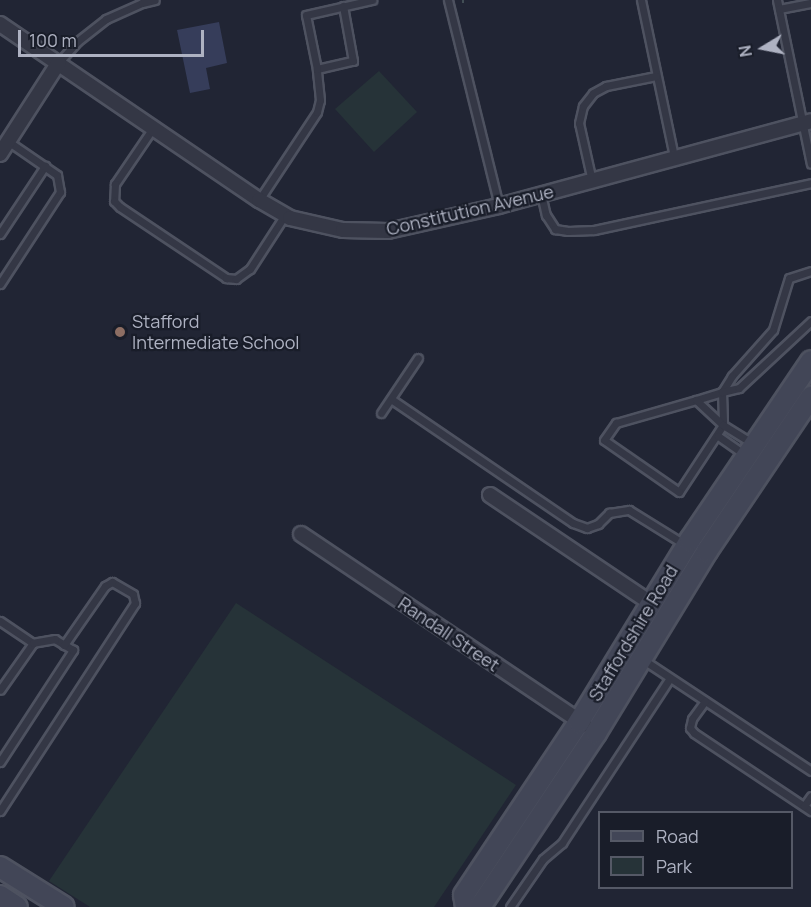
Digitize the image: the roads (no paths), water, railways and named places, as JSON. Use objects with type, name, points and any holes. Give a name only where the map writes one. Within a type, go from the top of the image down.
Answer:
[{"type":"main road","name":"Staffordshire Road","points":[[466,907],[464,895],[579,722],[687,545],[811,361]]},
{"type":"main road","name":"Staffordshire Road","points":[[480,907],[597,733],[707,551],[811,397]]},
{"type":"main road","points":[[0,867],[37,900],[64,907]]},
{"type":"main road","points":[[0,896],[17,907]]},
{"type":"street","name":"Constitution Avenue","points":[[0,24],[259,200],[285,215],[321,227],[363,233],[388,231],[499,206],[674,156],[806,122]]},
{"type":"street","points":[[0,154],[59,62]]},
{"type":"street","points":[[490,495],[651,603]]},
{"type":"street","name":"Randall Street","points":[[301,534],[597,733]]},
{"type":"lane","points":[[59,62],[78,41],[106,19],[142,3],[155,0]]},
{"type":"lane","points":[[259,200],[317,112],[320,100],[317,69],[306,15],[372,0]]},
{"type":"lane","points":[[448,0],[499,206]]},
{"type":"lane","points":[[641,0],[674,156]]},
{"type":"lane","points":[[777,0],[806,122],[811,164]]},
{"type":"lane","points":[[779,9],[811,3]]},
{"type":"lane","points":[[317,69],[353,61],[343,6]]},
{"type":"lane","points":[[592,181],[579,123],[583,106],[593,93],[606,86],[656,76]]},
{"type":"lane","points":[[153,128],[115,184],[114,201],[226,278],[236,279],[250,269],[285,215]]},
{"type":"lane","points":[[0,284],[60,192],[57,175],[9,142]]},
{"type":"lane","points":[[0,234],[45,166]]},
{"type":"lane","points":[[541,194],[546,215],[555,229],[594,230],[811,183]]},
{"type":"lane","points":[[811,271],[789,278],[773,330],[732,376],[722,393],[723,425],[718,436],[679,492],[604,440],[616,423],[696,400],[722,393],[739,388],[811,321]]},
{"type":"lane","points":[[381,413],[418,358]]},
{"type":"lane","points":[[391,399],[573,523],[587,528],[598,524],[609,513],[629,510],[687,545]]},
{"type":"lane","points":[[696,400],[751,450]]},
{"type":"lane","points":[[718,436],[751,450]]},
{"type":"lane","points":[[0,811],[135,603],[133,594],[112,582],[105,586],[64,645]]},
{"type":"lane","points":[[0,621],[33,643],[55,639],[73,650],[0,762]]},
{"type":"lane","points":[[0,690],[33,643]]},
{"type":"lane","points":[[625,647],[811,771]]},
{"type":"lane","points":[[510,907],[543,859],[562,843],[670,678]]},
{"type":"lane","points":[[705,701],[692,719],[690,728],[694,733],[811,811]]},
{"type":"lane","points":[[804,806],[811,796]]},
{"type":"water","points":[[219,22],[227,63],[206,68],[210,89],[190,93],[177,30]]},
{"type":"place","name":"Stafford Intermediate School","points":[[120,332]]}]
